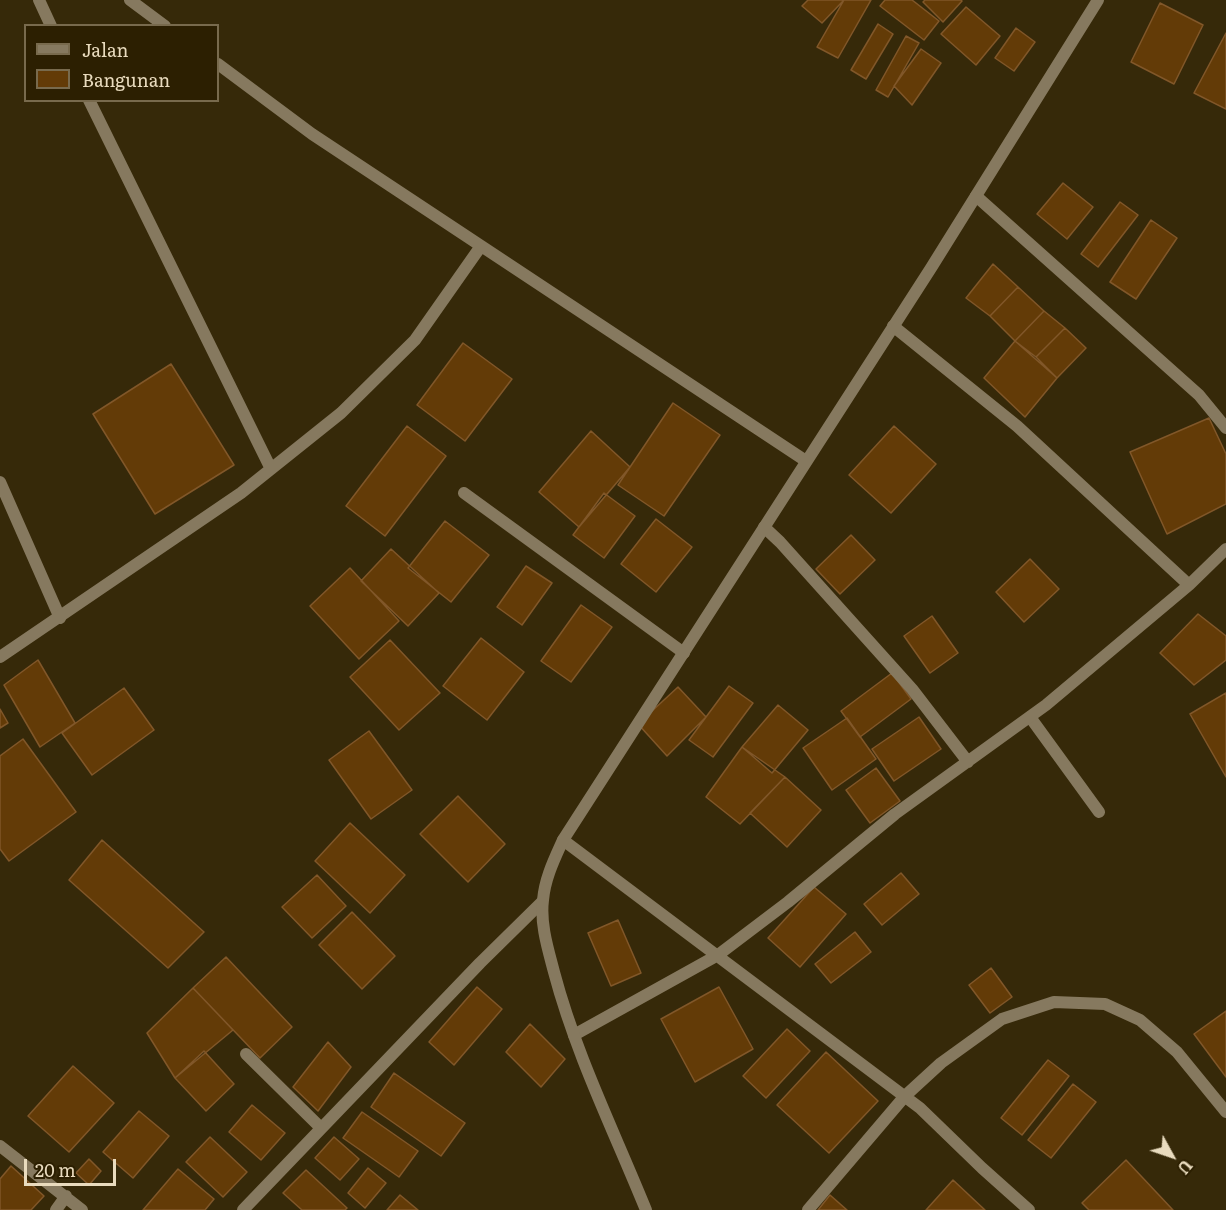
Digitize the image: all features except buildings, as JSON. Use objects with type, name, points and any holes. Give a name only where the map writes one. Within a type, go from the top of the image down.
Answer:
[{"type":"street","points":[[39,0],[50,24]]},
{"type":"street","points":[[130,0],[162,24]]},
{"type":"street","points":[[646,1210],[601,1107],[574,1035],[550,958],[543,929],[542,902],[549,870],[563,840],[976,196],[1098,0]]},
{"type":"street","points":[[219,65],[312,134],[806,461]]},
{"type":"street","points":[[90,102],[271,469]]},
{"type":"street","points":[[976,196],[1200,395],[1226,428]]},
{"type":"street","points":[[0,657],[241,493],[341,413],[415,340],[481,246]]},
{"type":"street","points":[[893,326],[1017,426],[1189,585]]},
{"type":"street","points":[[0,482],[60,618]]},
{"type":"street","points":[[464,493],[684,653]]},
{"type":"street","points":[[764,527],[912,688],[968,762]]},
{"type":"street","points":[[574,1035],[718,955],[788,902],[895,814],[1046,705],[1189,585],[1226,549]]},
{"type":"street","points":[[1030,717],[1099,812]]},
{"type":"street","points":[[563,840],[905,1096],[1029,1210]]},
{"type":"street","points":[[243,1210],[480,963],[542,902]]},
{"type":"street","points":[[808,1210],[905,1096],[940,1063],[1002,1018],[1054,1002],[1105,1004],[1140,1020],[1177,1052],[1226,1112]]},
{"type":"street","points":[[246,1054],[321,1128]]},
{"type":"street","points":[[0,1146],[82,1210]]},
{"type":"street","points":[[56,1210],[66,1196]]}]
